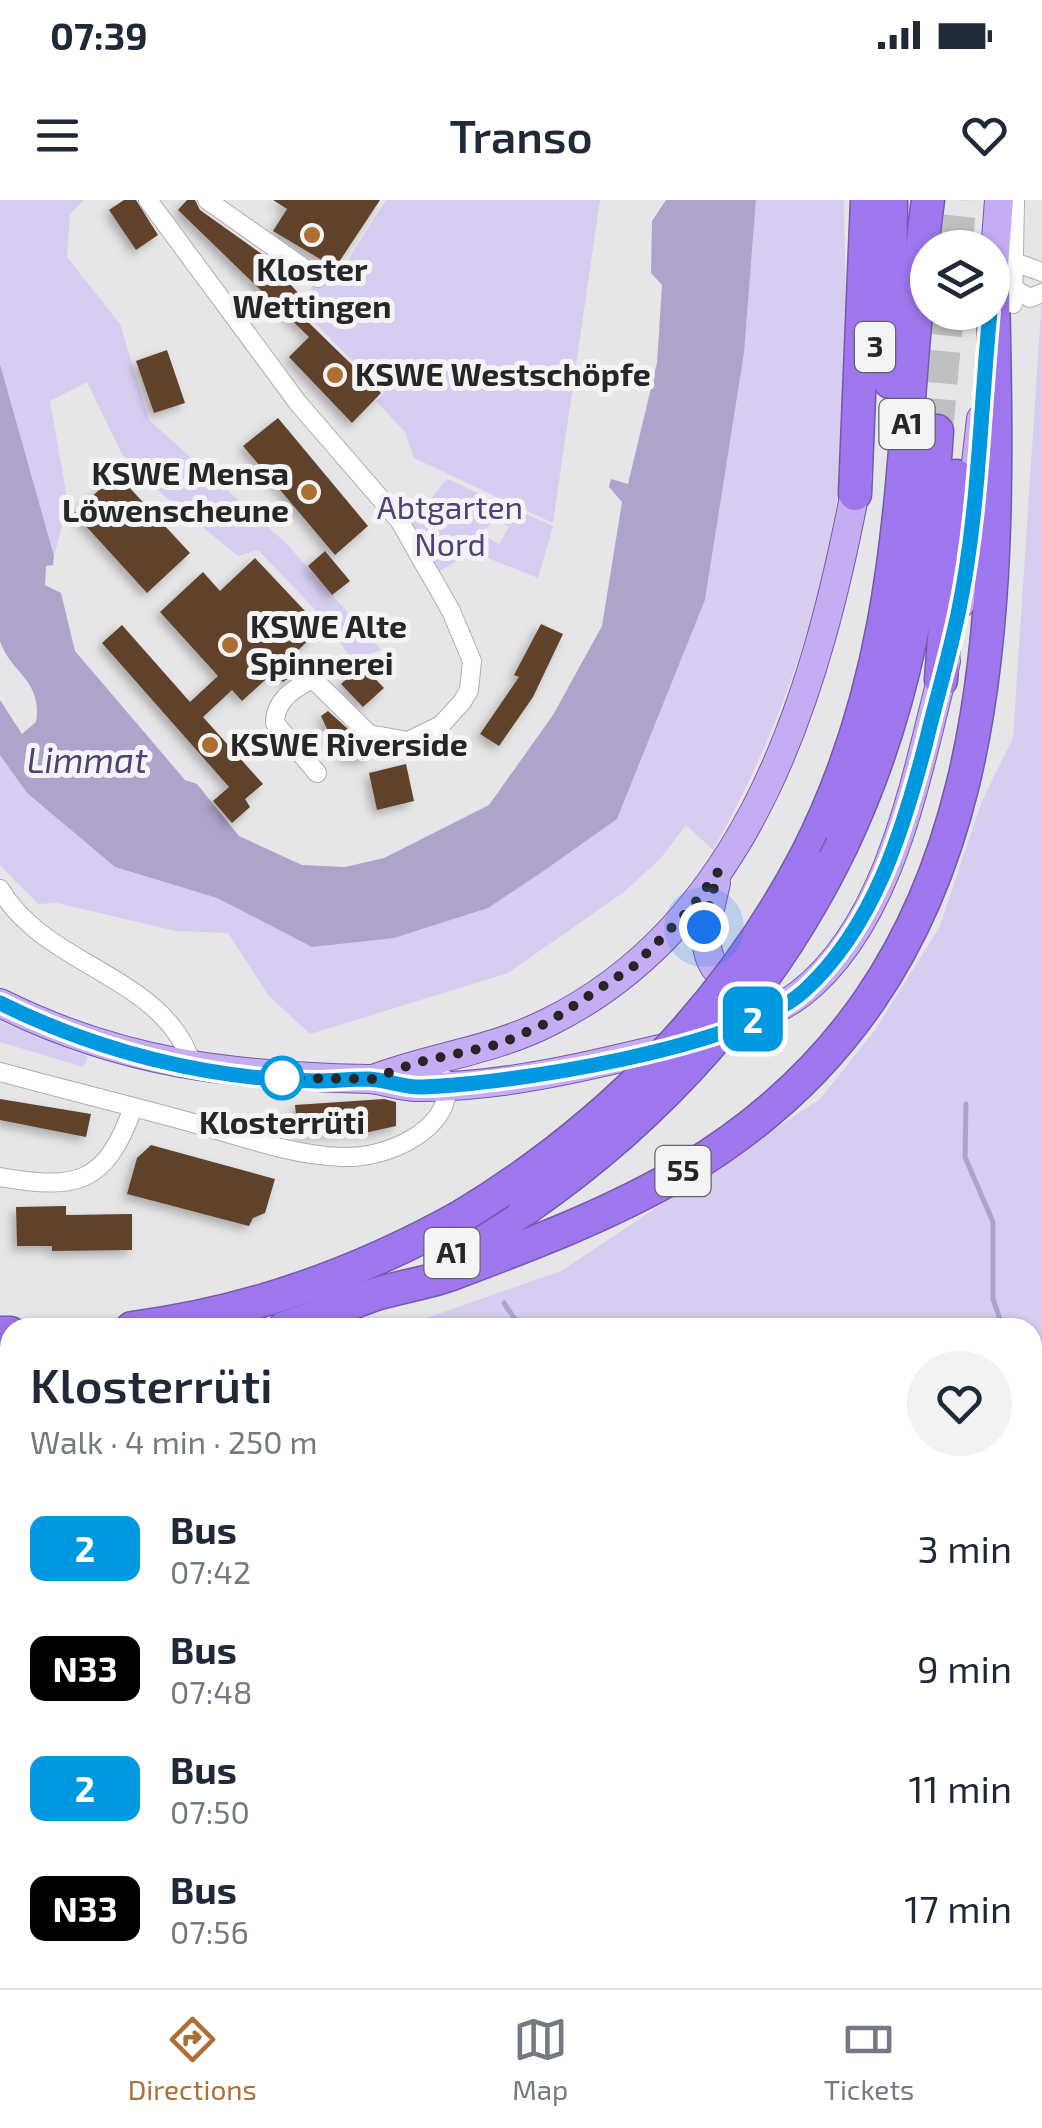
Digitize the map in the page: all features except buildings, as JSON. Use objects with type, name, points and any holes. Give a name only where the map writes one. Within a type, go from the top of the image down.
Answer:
[{"type":"highway","points":[[855,494],[868,200]]},
{"type":"highway","points":[[883,646],[880,564],[889,446],[889,200]]},
{"type":"highway","name":"A1","points":[[187,1318],[315,1285],[390,1254],[462,1216],[564,1148],[652,1068],[732,975],[805,858],[848,762],[883,646],[898,546],[928,200]]},
{"type":"highway","name":"55","points":[[376,1294],[447,1276],[569,1227],[683,1171],[786,1097],[843,1037],[898,957],[934,880],[971,748],[991,568],[1000,330]]},
{"type":"highway","name":"A1","points":[[311,1318],[376,1294],[525,1209],[613,1142],[702,1055],[777,958],[842,845],[884,746],[910,653],[948,430],[941,680]]},
{"type":"main road","name":"3","points":[[0,1002],[89,1040],[194,1068],[314,1081],[372,1079],[417,1088],[604,988],[659,943],[718,872],[763,796],[802,706],[831,610],[868,426],[889,200]]},
{"type":"main road","name":"3","points":[[999,200],[1000,230]]},
{"type":"main road","name":"3","points":[[446,1072],[556,1071],[680,1044],[777,1008],[803,992],[856,926],[884,875],[911,794],[958,616],[997,330]]},
{"type":"main road","points":[[718,872],[704,945],[710,964],[724,979],[745,989],[762,990],[825,967]]},
{"type":"street","points":[[148,200],[298,403],[399,520],[468,647],[472,678],[462,702],[441,725],[408,741],[369,734],[316,682],[310,680],[296,688],[280,702],[275,723],[317,773]]},
{"type":"street","points":[[207,200],[318,278]]},
{"type":"street","points":[[1010,273],[1014,262],[1015,200]]},
{"type":"street","points":[[1014,262],[1042,272]]},
{"type":"street","points":[[1010,297],[1030,298],[1042,293]]},
{"type":"street","points":[[0,889],[32,930],[131,991],[175,1026],[194,1068]]},
{"type":"street","points":[[0,1072],[292,1152],[346,1158],[409,1140],[438,1115],[446,1072]]},
{"type":"street","points":[[0,1177],[61,1184],[88,1178],[114,1152],[134,1108]]},
{"type":"green space","points":[[0,200],[84,200],[70,214],[67,257],[120,324],[149,420],[287,544],[381,650],[351,659],[328,623],[258,550],[238,556],[162,494],[122,454],[87,382],[50,401],[68,503],[54,556],[0,364]]},
{"type":"green space","points":[[386,200],[600,200],[553,523],[414,458],[405,432],[376,401],[384,393],[312,320],[317,313],[303,299],[328,265],[340,273]]},
{"type":"green space","points":[[756,200],[844,200],[844,430],[836,506],[804,640],[755,768],[713,850],[686,825],[661,858],[624,892],[508,973],[310,1034],[269,996],[228,933],[176,931],[57,903],[38,904],[0,865],[0,755],[27,793],[115,867],[217,898],[312,947],[487,908],[617,819],[705,600],[744,353]]},
{"type":"green space","points":[[1042,296],[1042,1318],[427,1318],[561,1271],[820,1099],[875,1030],[939,928],[982,801],[1013,738]]},
{"type":"green space","name":"Abtgarten Nord","points":[[447,479],[504,505],[501,511],[506,505],[553,526],[538,578],[475,553],[486,537],[499,544],[509,527],[494,517],[472,552],[438,572],[410,525]]},
{"type":"green space","points":[[0,1021],[88,1057],[83,1067],[0,1042]]},
{"type":"water","name":"Limmat","points":[[666,200],[756,200],[744,353],[705,600],[617,819],[488,908],[394,938],[312,947],[217,898],[115,867],[27,793],[0,755],[0,700],[22,734],[36,722],[37,708],[31,687],[0,641],[0,364],[54,556],[53,565],[46,566],[45,585],[61,593],[75,651],[185,780],[197,784],[239,836],[302,865],[345,867],[384,858],[489,805],[553,715],[602,626],[622,502],[609,487],[611,479],[628,484],[657,363],[662,285],[651,273],[652,221]]},
{"type":"waterway","points":[[966,1104],[965,1157],[993,1222],[993,1299],[1000,1318]]},
{"type":"waterway","points":[[504,1303],[514,1318]]},
{"type":"tunnel","points":[[958,230],[961,200]]},
{"type":"tunnel","points":[[937,431],[946,330]]},
{"type":"bus line","name":"2","points":[[0,1003],[89,1040],[167,1062],[217,1072],[314,1081],[372,1079],[417,1088],[556,1071],[680,1044],[747,1022],[803,992],[841,948],[884,875],[919,769],[964,583],[989,330]]},
{"type":"place","name":"Kloster Wettingen","points":[[312,235]]},
{"type":"place","name":"KSWE Westschöpfe","points":[[335,375]]},
{"type":"place","name":"KSWE Mensa Löwenscheune","points":[[309,492]]},
{"type":"place","name":"KSWE Alte Spinnerei","points":[[230,645]]},
{"type":"place","name":"KSWE Riverside","points":[[210,745]]},
{"type":"place","name":"Klosterrüti","points":[[282,1078]]},
{"type":"route","points":[[282,1078],[372,1079],[415,1063],[500,1044],[549,1022],[634,966],[692,907],[718,872],[704,927]]}]
